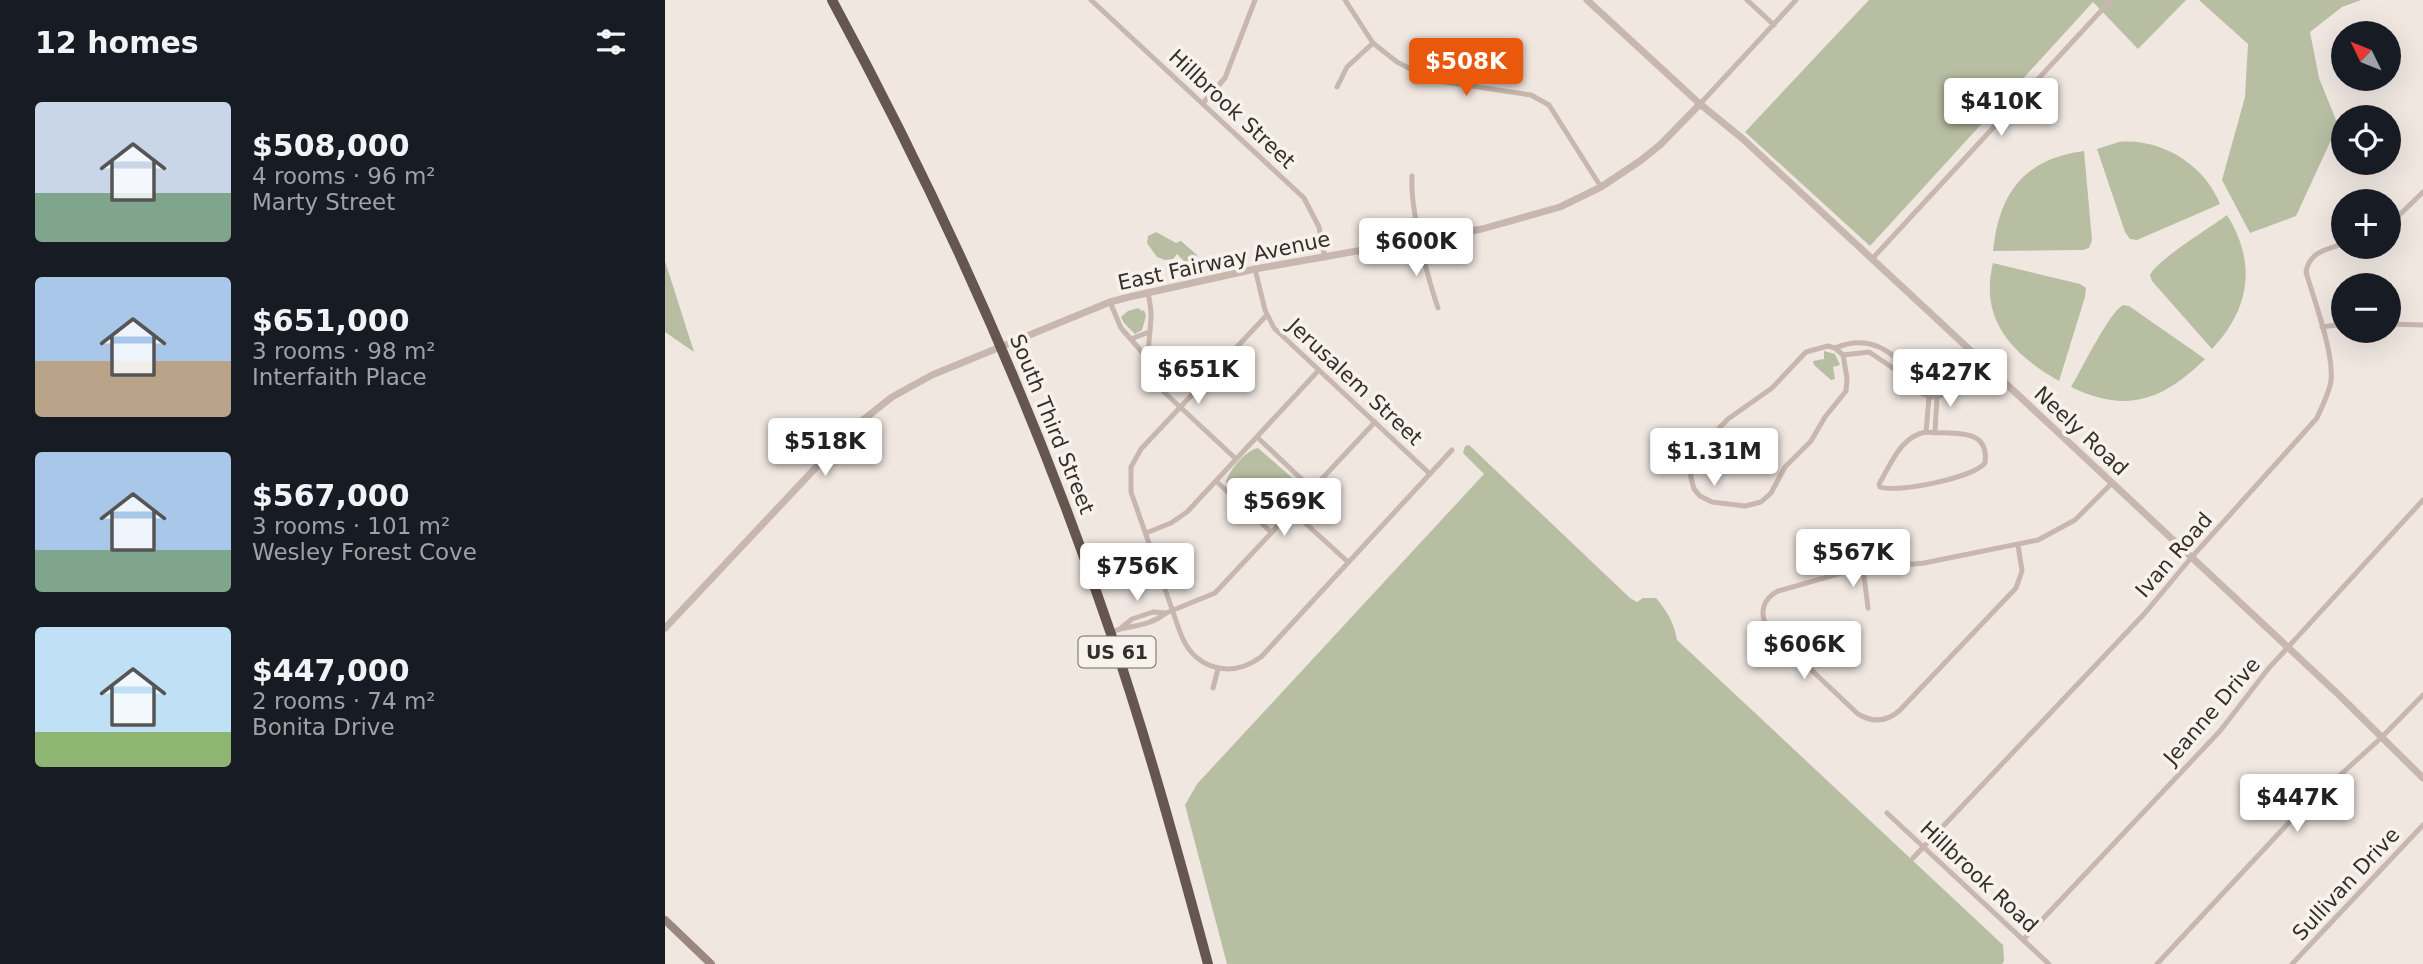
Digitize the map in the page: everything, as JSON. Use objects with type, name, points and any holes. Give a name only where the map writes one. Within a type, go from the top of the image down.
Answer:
[{"type":"highway","name":"South Third Street","points":[[832,0],[891,110],[1001,347],[1056,485],[1110,632],[1158,782],[1208,964]]},
{"type":"main road","points":[[665,920],[711,964]]},
{"type":"street","name":"Hillbrook Street","points":[[1091,0],[1304,198],[1319,227],[1325,258]]},
{"type":"street","points":[[1203,103],[1225,78],[1255,0]]},
{"type":"street","points":[[1345,0],[1373,43],[1397,62],[1432,80],[1531,95],[1549,105],[1601,187]]},
{"type":"street","name":"Neely Road","points":[[1587,0],[1751,147],[1971,351],[2340,696],[2423,778]]},
{"type":"street","points":[[1747,0],[1774,25]]},
{"type":"street","name":"East Fairway Avenue","points":[[665,628],[835,447],[892,397],[922,380],[1110,302],[1255,269],[1482,229],[1560,207],[1601,187],[1660,145],[1796,0]]},
{"type":"street","points":[[1872,259],[2111,0]]},
{"type":"street","points":[[1337,87],[1347,67],[1373,43]]},
{"type":"street","points":[[1412,176],[1411,189],[1421,240],[1438,308]]},
{"type":"street","points":[[2401,213],[2423,191]]},
{"type":"street","name":"Ivan Road","points":[[1913,858],[2140,618],[2317,418],[2331,381],[2322,327],[2306,272],[2307,264],[2318,252],[2331,248]]},
{"type":"street","name":"Jerusalem Street","points":[[1255,269],[1266,316],[1277,331],[1430,474]]},
{"type":"street","points":[[1148,292],[1151,314],[1148,359],[1157,385],[1236,459]]},
{"type":"street","points":[[1110,302],[1118,323],[1148,359]]},
{"type":"street","points":[[1266,316],[1138,453],[1131,467],[1131,492],[1169,612],[1187,649],[1204,664],[1217,670],[1245,666],[1261,657],[1452,450]]},
{"type":"street","points":[[2401,324],[2423,325]]},
{"type":"street","points":[[2322,327],[2331,326]]},
{"type":"street","points":[[1131,339],[1149,332]]},
{"type":"street","points":[[1835,348],[1868,342],[1885,350],[1932,387],[1937,396],[1935,433]]},
{"type":"street","points":[[1828,346],[1843,355],[1846,391],[1825,417],[1811,441],[1785,467],[1775,488],[1767,497],[1761,502],[1745,506],[1712,502],[1697,493],[1690,472],[1694,454],[1714,431],[1733,414],[1772,388],[1806,352],[1828,346]]},
{"type":"street","points":[[1926,432],[1928,397],[1932,387],[1946,377],[1971,351]]},
{"type":"street","points":[[1843,355],[1869,352],[1928,397],[1942,395],[1978,358]]},
{"type":"street","points":[[1902,376],[1909,368]]},
{"type":"street","points":[[1146,533],[1184,515],[1318,370]]},
{"type":"street","points":[[1946,377],[1953,384]]},
{"type":"street","points":[[1110,632],[1121,628],[1132,619],[1153,612],[1169,612],[1215,593],[1374,422]]},
{"type":"street","points":[[1926,432],[1979,438],[1985,448],[1985,463],[1972,473],[1906,488],[1881,488],[1879,484],[1902,446],[1912,437],[1926,432]]},
{"type":"street","points":[[1257,437],[1312,489]]},
{"type":"street","points":[[1216,481],[1272,532]]},
{"type":"street","points":[[2018,545],[2022,571],[2016,588],[1899,711],[1886,719],[1872,720],[1855,711],[1768,629],[1763,616],[1766,600],[1778,591],[1829,575],[1864,568],[1924,564],[2038,540],[2065,527],[2081,515],[2112,483]]},
{"type":"street","name":"Jeanne Drive","points":[[2023,940],[2220,731],[2287,648],[2423,500]]},
{"type":"street","points":[[1292,511],[1348,562]]},
{"type":"street","points":[[1864,568],[1868,608]]},
{"type":"street","points":[[1213,688],[1217,670]]},
{"type":"street","points":[[2157,964],[2295,817],[2381,738],[2423,695]]},
{"type":"street","name":"Hillbrook Road","points":[[1887,813],[2049,964]]},
{"type":"street","name":"Sullivan Drive","points":[[2293,964],[2423,825]]},
{"type":"green space","points":[[1869,0],[2186,0],[2138,49],[2093,2],[1870,246],[1745,132]]},
{"type":"green space","points":[[2199,0],[2361,0],[2342,7],[2310,32],[2319,78],[2331,108],[2331,140],[2296,216],[2250,233],[2222,180],[2245,97],[2248,44]]},
{"type":"green space","points":[[2119,142],[2151,145],[2180,157],[2204,177],[2220,204],[2137,240],[2130,239],[2125,232],[2097,149]]},
{"type":"green space","points":[[2084,151],[2092,240],[2089,248],[1993,251],[2001,212],[2018,182],[2045,162]]},
{"type":"green space","points":[[2227,215],[2243,251],[2245,285],[2235,318],[2212,349],[2152,281],[2150,275],[2174,252]]},
{"type":"green space","points":[[1156,232],[1176,243],[1181,241],[1197,255],[1194,263],[1186,263],[1177,254],[1173,259],[1157,257],[1147,243],[1148,236]]},
{"type":"green space","points":[[665,261],[694,352],[665,332]]},
{"type":"green space","points":[[1993,263],[2080,284],[2086,288],[2059,381],[2027,359],[2003,333],[1991,302]]},
{"type":"green space","points":[[2123,305],[2129,306],[2205,359],[2174,384],[2143,398],[2110,400],[2071,387],[2103,330]]},
{"type":"green space","points":[[1138,308],[1144,310],[1146,316],[1142,330],[1135,334],[1121,317]]},
{"type":"green space","points":[[1824,351],[1835,354],[1840,365],[1833,367],[1835,379],[1831,380],[1814,365],[1813,361],[1824,359]]},
{"type":"green space","points":[[1469,445],[1630,598],[1637,602],[1643,598],[1656,598],[1674,628],[1677,640],[2003,945],[2002,964],[1227,964],[1185,805],[1197,784],[1484,474],[1463,453],[1465,446]]},
{"type":"green space","points":[[1258,448],[1302,489],[1272,522],[1265,520],[1226,482],[1239,461],[1248,452]]}]
